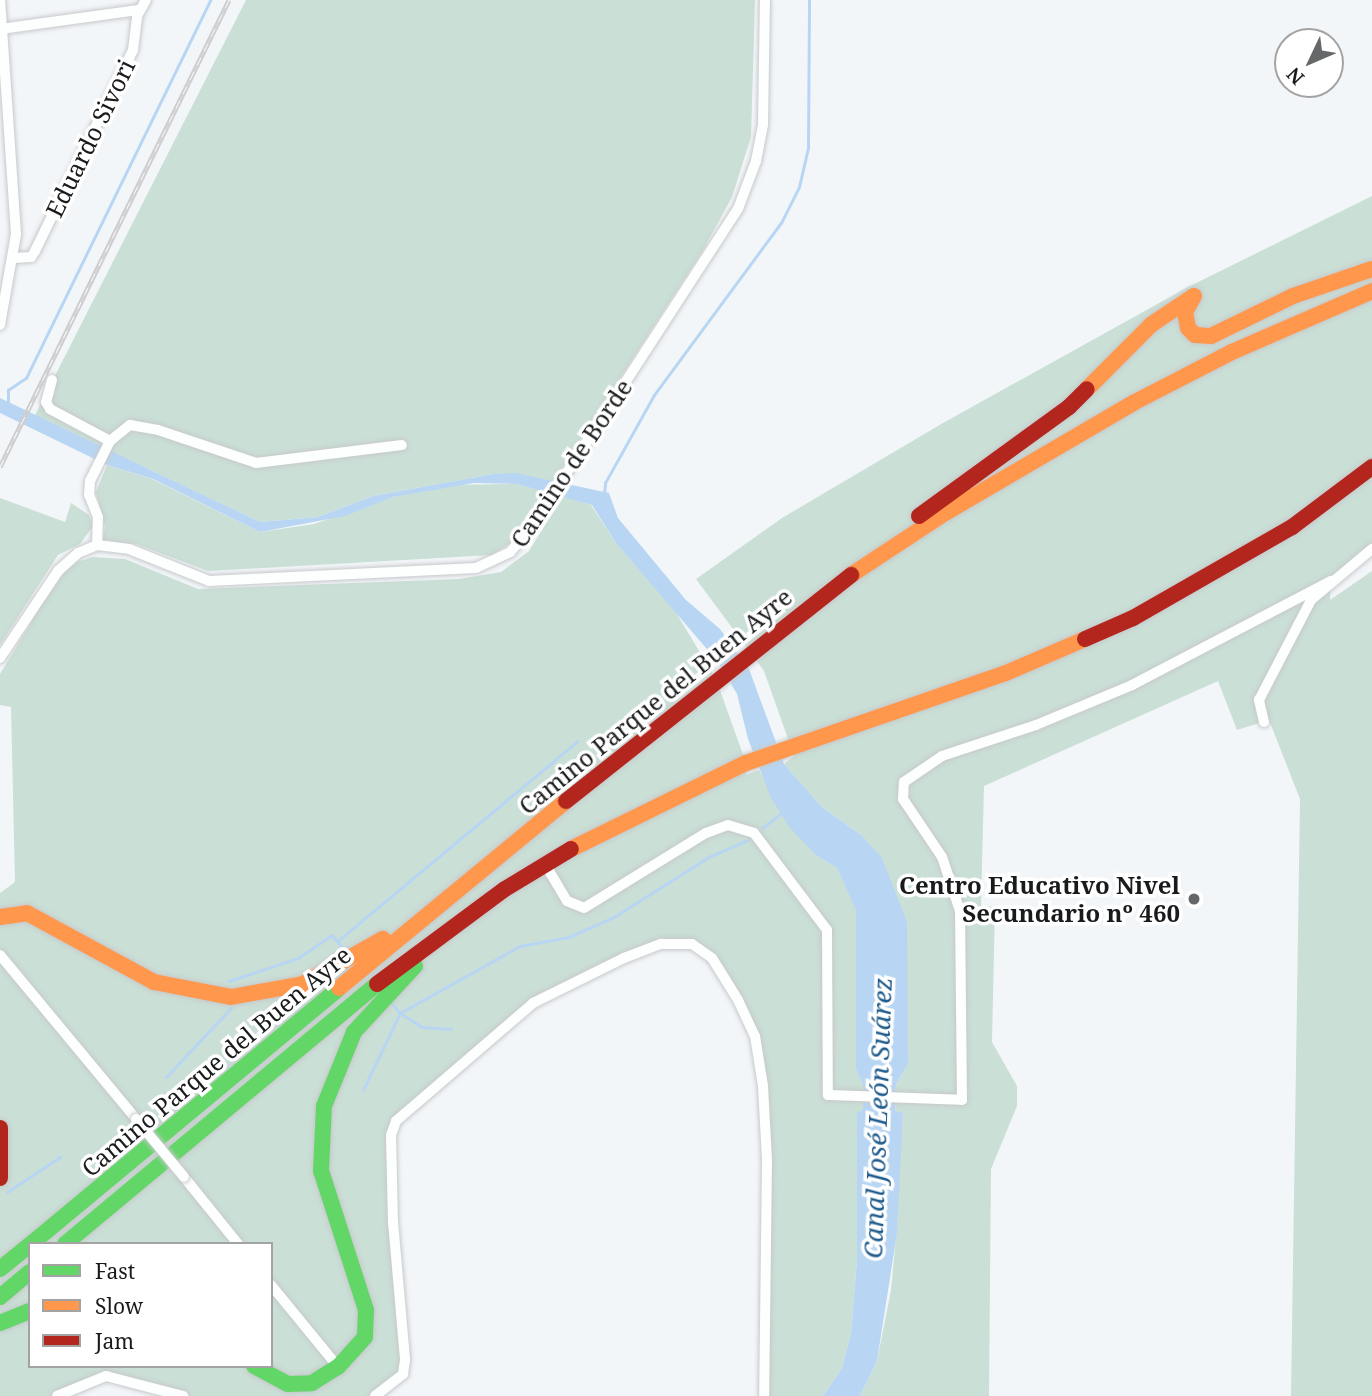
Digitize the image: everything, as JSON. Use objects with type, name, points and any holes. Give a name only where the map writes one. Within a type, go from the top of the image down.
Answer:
[{"type":"highway","points":[[854,573],[898,531],[1069,407],[1171,310],[1194,296],[1185,312],[1188,328],[1195,335],[1212,336],[1293,296],[1372,269]]},
{"type":"highway","name":"Camino Parque del Buen Ayre","points":[[32,1242],[751,650],[854,573],[945,513],[1133,403],[1232,352],[1372,290]]},
{"type":"highway","name":"Camino Parque del Buen Ayre","points":[[67,1242],[411,956],[545,864],[637,812],[747,763],[788,746],[1006,673],[1133,618],[1292,527],[1372,467]]},
{"type":"highway","points":[[0,917],[10,912],[27,913],[175,989],[203,995],[256,996],[319,978],[448,897]]},
{"type":"highway","points":[[258,1368],[299,1386],[338,1367],[356,1350],[367,1323],[321,1171],[320,1130],[330,1083],[354,1032],[379,1001],[470,913]]},
{"type":"highway","points":[[0,1128],[0,1178]]},
{"type":"highway","name":"Camino Parque del Buen Ayre","points":[[0,1269],[28,1246]]},
{"type":"highway","points":[[0,1297],[28,1274]]},
{"type":"highway","points":[[0,1323],[28,1312]]},
{"type":"street","points":[[0,0],[15,201],[14,258],[0,325]]},
{"type":"street","name":"Eduardo Sivori","points":[[14,258],[31,257],[41,239],[133,50],[139,10],[146,0]]},
{"type":"street","name":"Camino de Borde","points":[[97,545],[129,549],[209,581],[476,568],[510,552],[546,503],[738,209],[756,161],[763,125],[765,0]]},
{"type":"street","points":[[1,29],[139,10]]},
{"type":"street","points":[[52,380],[46,397],[50,409],[109,443]]},
{"type":"street","points":[[0,658],[58,571],[78,553],[97,545],[97,509],[88,489],[109,443],[130,425],[147,426],[256,463],[402,445]]},
{"type":"street","points":[[1264,722],[1259,700],[1311,600],[1372,550]]},
{"type":"street","points":[[545,864],[567,901],[584,908],[706,833],[728,825],[754,833],[824,921],[830,944],[827,1091],[835,1098],[962,1100],[960,911],[942,857],[903,799],[904,782],[942,756],[1036,725],[1132,685],[1331,581]]},
{"type":"street","points":[[376,1396],[403,1374],[405,1359],[393,1223],[391,1135],[396,1121],[407,1108],[533,1003],[624,958],[661,944],[692,944],[712,958],[738,1000],[755,1037],[763,1086],[767,1161],[764,1396]]},
{"type":"street","points":[[0,955],[236,1242]]},
{"type":"street","points":[[273,1286],[338,1367]]},
{"type":"street","points":[[57,1396],[106,1376],[183,1396]]},
{"type":"green space","points":[[246,0],[755,0],[751,137],[732,197],[702,252],[553,481],[493,474],[373,496],[318,517],[260,522],[35,415]]},
{"type":"green space","points":[[1372,196],[1372,549],[1331,581],[1330,600],[1372,571],[1372,1396],[1291,1396],[1300,799],[1269,720],[1237,730],[1218,681],[984,786],[981,906],[995,907],[992,1042],[1017,1086],[1017,1106],[991,1169],[989,1396],[860,1396],[877,1361],[891,1290],[898,1216],[885,1201],[902,1134],[903,1114],[895,1111],[896,1084],[908,1064],[907,1031],[861,835],[822,807],[784,764],[794,756],[764,671],[696,579],[782,518],[943,423],[1188,287]]},
{"type":"green space","points":[[107,465],[152,479],[260,532],[314,524],[393,497],[446,485],[516,484],[546,492],[513,541],[492,555],[208,571],[136,544],[103,540],[105,526],[96,492]]},
{"type":"green space","points":[[563,496],[591,505],[616,543],[675,611],[716,679],[746,763],[746,775],[759,770],[817,856],[837,868],[857,910],[856,1070],[863,1084],[863,1110],[857,1113],[857,1260],[851,1333],[842,1368],[823,1396],[764,1396],[767,1161],[755,1036],[712,958],[692,944],[661,944],[533,1003],[407,1108],[391,1135],[403,1374],[375,1396],[183,1396],[106,1376],[57,1396],[0,1396],[0,893],[15,882],[11,707],[0,705],[0,674],[40,608],[64,573],[77,562],[93,557],[125,559],[198,589],[459,579],[501,572],[529,551]]},
{"type":"green space","points":[[0,498],[65,522],[71,503],[89,515],[93,526],[80,544],[58,555],[0,645]]},
{"type":"water","name":"Canal José León Suárez","points":[[0,398],[260,522],[318,517],[373,496],[493,474],[516,473],[609,493],[618,518],[686,600],[720,629],[749,669],[784,764],[822,807],[861,835],[882,858],[907,922],[908,1064],[896,1084],[895,1111],[903,1113],[897,1233],[877,1361],[860,1396],[823,1396],[842,1368],[851,1333],[857,1260],[857,1113],[863,1109],[863,1084],[856,1070],[856,910],[837,868],[817,856],[790,828],[771,798],[748,739],[737,694],[718,662],[616,543],[592,505],[516,484],[474,483],[393,497],[345,516],[260,532],[153,479],[107,465],[0,413]]},
{"type":"waterway","points":[[8,402],[8,390],[26,378],[210,0]]},
{"type":"waterway","points":[[604,495],[605,483],[654,395],[781,223],[799,187],[808,148],[809,0]]},
{"type":"waterway","points":[[339,940],[577,742]]},
{"type":"waterway","points":[[762,828],[782,813]]},
{"type":"waterway","points":[[392,1003],[400,1013],[520,946],[569,937],[614,917],[709,857],[748,840]]},
{"type":"waterway","points":[[229,981],[298,958],[332,935],[346,951]]},
{"type":"waterway","points":[[166,1077],[231,1008]]},
{"type":"waterway","points":[[363,1090],[400,1013],[422,1027],[451,1029]]},
{"type":"waterway","points":[[7,1192],[60,1157]]},
{"type":"railway","points":[[0,467],[229,0]]},
{"type":"traffic: fast","points":[[258,1368],[288,1384],[312,1383],[338,1367],[365,1337],[366,1310],[321,1171],[324,1106],[354,1032],[415,966]]},
{"type":"traffic: fast","points":[[67,1242],[377,984]]},
{"type":"traffic: fast","points":[[33,1242],[339,988]]},
{"type":"traffic: fast","points":[[0,1269],[28,1247]]},
{"type":"traffic: fast","points":[[0,1297],[28,1274]]},
{"type":"traffic: fast","points":[[0,1323],[28,1312]]},
{"type":"traffic: slow","points":[[1194,296],[1185,312],[1188,328],[1195,335],[1211,336],[1293,296],[1372,269]]},
{"type":"traffic: slow","points":[[851,575],[945,513],[1133,403],[1232,352],[1372,291]]},
{"type":"traffic: slow","points":[[1087,389],[1152,324],[1194,296]]},
{"type":"traffic: slow","points":[[571,849],[746,763],[1006,673],[1085,639]]},
{"type":"traffic: slow","points":[[339,988],[566,801]]},
{"type":"traffic: slow","points":[[0,917],[27,913],[154,982],[231,997],[303,984],[383,939]]},
{"type":"traffic: jam","points":[[919,516],[1069,407],[1087,389]]},
{"type":"traffic: jam","points":[[1085,639],[1133,618],[1292,527],[1372,467]]},
{"type":"traffic: jam","points":[[566,801],[851,575]]},
{"type":"traffic: jam","points":[[377,984],[505,889],[571,849]]},
{"type":"traffic: jam","points":[[0,1128],[0,1178]]},
{"type":"place","name":"Centro Educativo Nivel Secundario nº 460","points":[[1194,899]]}]
